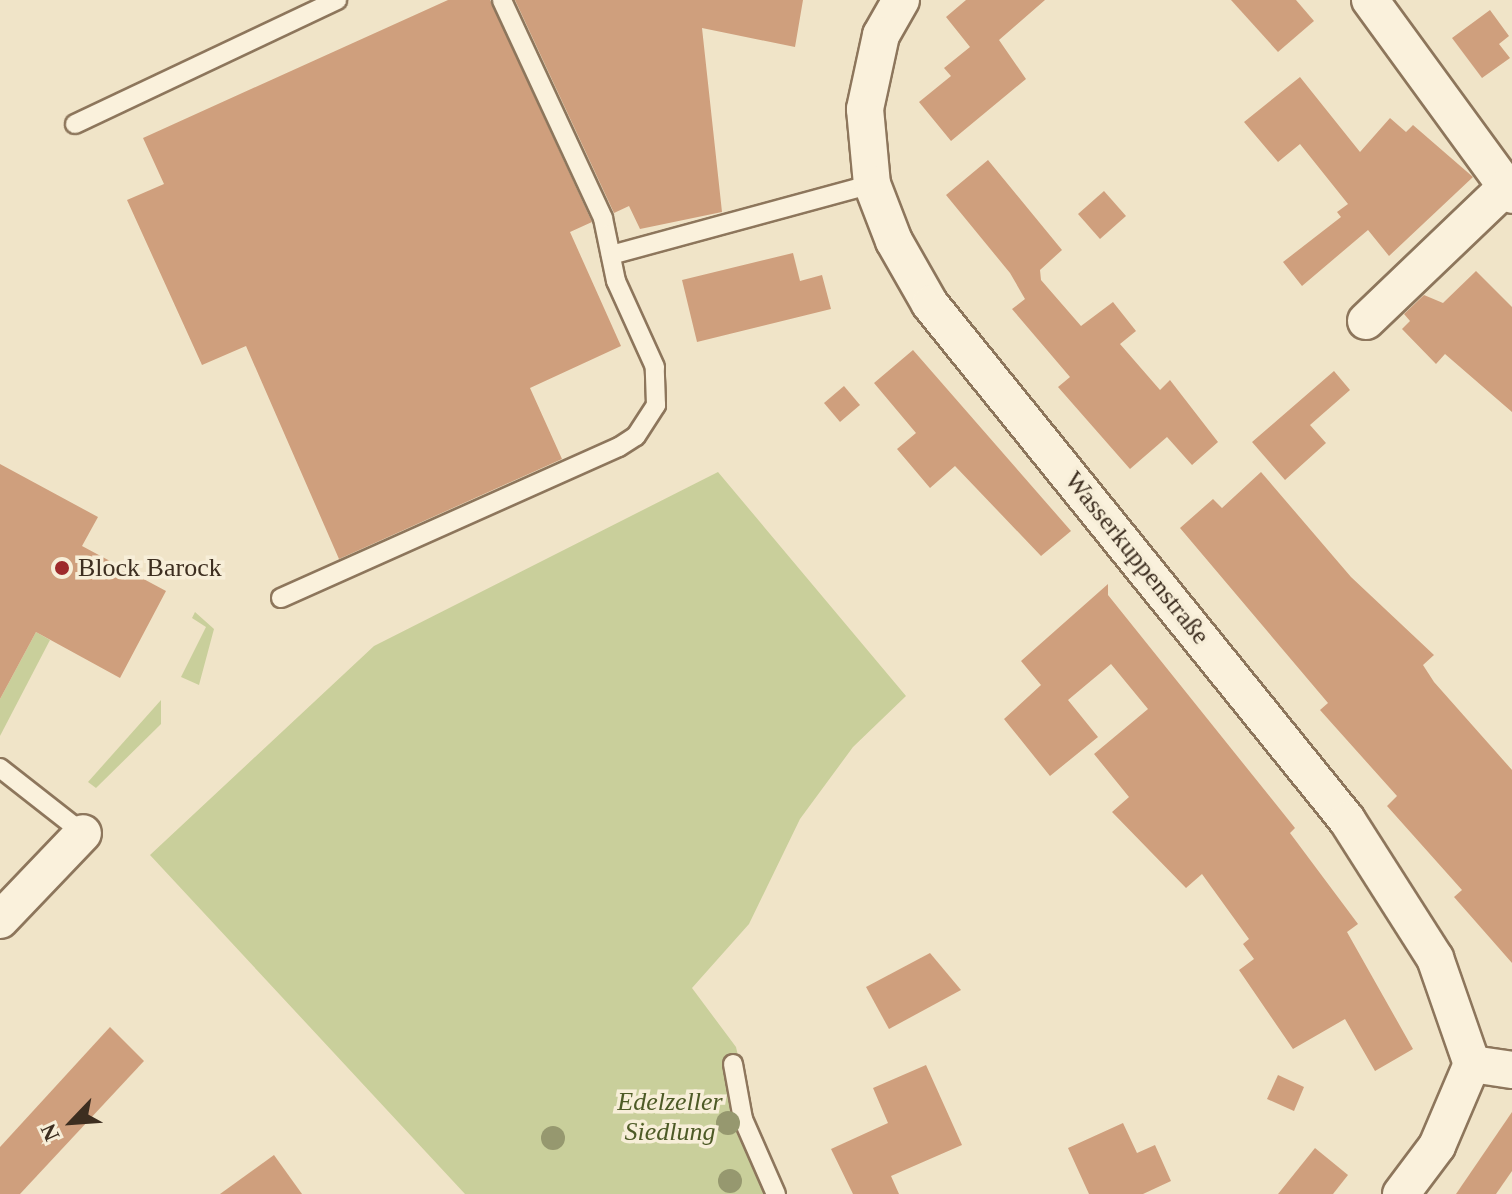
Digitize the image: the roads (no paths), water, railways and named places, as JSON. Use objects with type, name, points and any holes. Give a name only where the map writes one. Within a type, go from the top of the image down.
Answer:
[{"type":"street","name":"Wasserkuppenstraße","points":[[901,0],[881,35],[865,109],[872,184],[930,304],[1347,820],[1435,958],[1472,1064]]},
{"type":"street","points":[[1366,321],[1509,191],[1370,0]]},
{"type":"street","points":[[0,920],[83,833]]},
{"type":"street","points":[[1401,1194],[1437,1146],[1472,1064],[1512,1070]]},
{"type":"lane","points":[[75,124],[337,0]]},
{"type":"lane","points":[[281,598],[636,436],[658,386],[611,255],[603,218],[502,0]]},
{"type":"lane","points":[[611,255],[872,184]]},
{"type":"lane","points":[[0,768],[83,833]]},
{"type":"lane","points":[[733,1064],[743,1119],[776,1194]]},
{"type":"place","name":"Block Barock","points":[[62,568]]},
{"type":"park label","name":"Edelzeller Siedlung","points":[[670,1117]]}]
